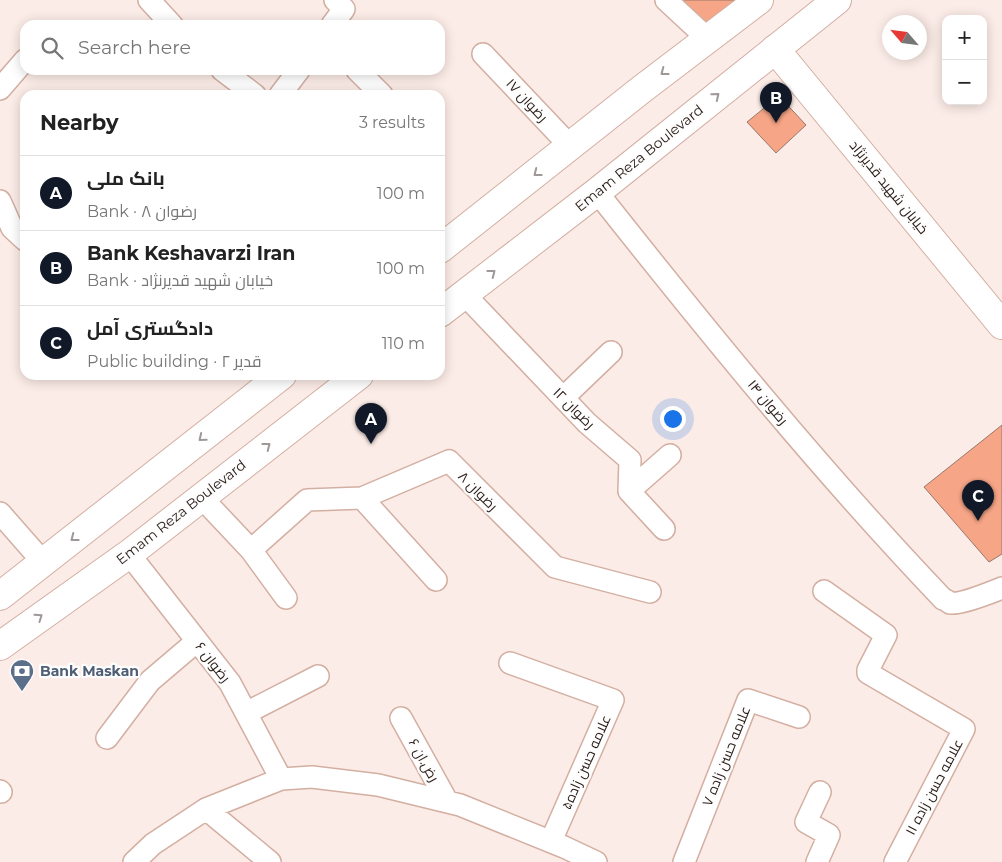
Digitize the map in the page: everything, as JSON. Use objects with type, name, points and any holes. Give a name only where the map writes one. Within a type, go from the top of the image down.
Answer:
[{"type":"main road","points":[[445,245],[759,0]]},
{"type":"main road","name":"Emam Reza Boulevard","points":[[445,309],[597,192],[837,0]]},
{"type":"main road","name":"خيابان شهيد قديرنژاد","points":[[775,49],[1002,325]]},
{"type":"main road","points":[[0,596],[276,380]]},
{"type":"main road","name":"Emam Reza Boulevard","points":[[0,646],[129,554],[353,380]]},
{"type":"street","points":[[149,0],[167,20]]},
{"type":"street","points":[[335,0],[344,9],[336,20]]},
{"type":"street","points":[[666,0],[708,38]]},
{"type":"street","name":"رضوان ۱۷","points":[[484,54],[570,146]]},
{"type":"street","points":[[0,89],[20,66]]},
{"type":"street","points":[[229,75],[248,90]]},
{"type":"street","points":[[284,90],[295,75]]},
{"type":"street","points":[[361,75],[377,90]]},
{"type":"street","name":"رضوان ۱۴","points":[[597,192],[681,298],[800,440],[903,558],[943,599],[950,603],[957,602],[1002,588]]},
{"type":"street","points":[[0,201],[12,228],[20,235]]},
{"type":"street","name":"رضوان ۱۲","points":[[464,294],[587,423],[630,460],[629,490]]},
{"type":"street","points":[[563,398],[611,352]]},
{"type":"street","points":[[664,528],[629,490],[670,455]]},
{"type":"street","name":"رضوان ۸","points":[[251,550],[307,500],[362,498],[449,461],[555,566],[650,592]]},
{"type":"street","points":[[201,497],[251,550],[286,598]]},
{"type":"street","points":[[362,498],[436,580]]},
{"type":"street","points":[[0,513],[43,562]]},
{"type":"street","name":"رضوان ۶","points":[[129,554],[230,683],[281,779]]},
{"type":"street","name":"علامه حسن زاده ۱۱","points":[[824,591],[886,635],[868,670],[868,674],[964,729],[895,862]]},
{"type":"street","points":[[107,738],[150,681],[197,641]]},
{"type":"street","name":"علامه حسن زاده۵","points":[[510,662],[613,700],[551,842]]},
{"type":"street","points":[[246,712],[318,676]]},
{"type":"street","name":"علامه حسن زاده ۷","points":[[684,862],[748,700],[799,717]]},
{"type":"street","name":"رض.ان ۶","points":[[401,718],[447,802]]},
{"type":"street","points":[[134,862],[153,844],[206,809],[281,779],[312,777],[378,785],[460,805],[551,842],[586,860]]},
{"type":"street","points":[[817,862],[829,835],[806,822],[820,792]]},
{"type":"street","points":[[206,809],[270,862]]},
{"type":"building","points":[[666,0],[759,0],[708,39]]},
{"type":"building","points":[[779,96],[806,125],[776,153],[747,122]]},
{"type":"building","points":[[1002,425],[1002,554],[989,562],[924,487]]},
{"type":"place","name":"Bank Keshavarzi Iran","points":[[776,123]]},
{"type":"place","name":"بانک‌ ملی","points":[[371,444]]},
{"type":"place","name":"دادگستری آمل","points":[[978,521]]},
{"type":"place","name":"Bank Maskan","points":[[22,692]]}]
